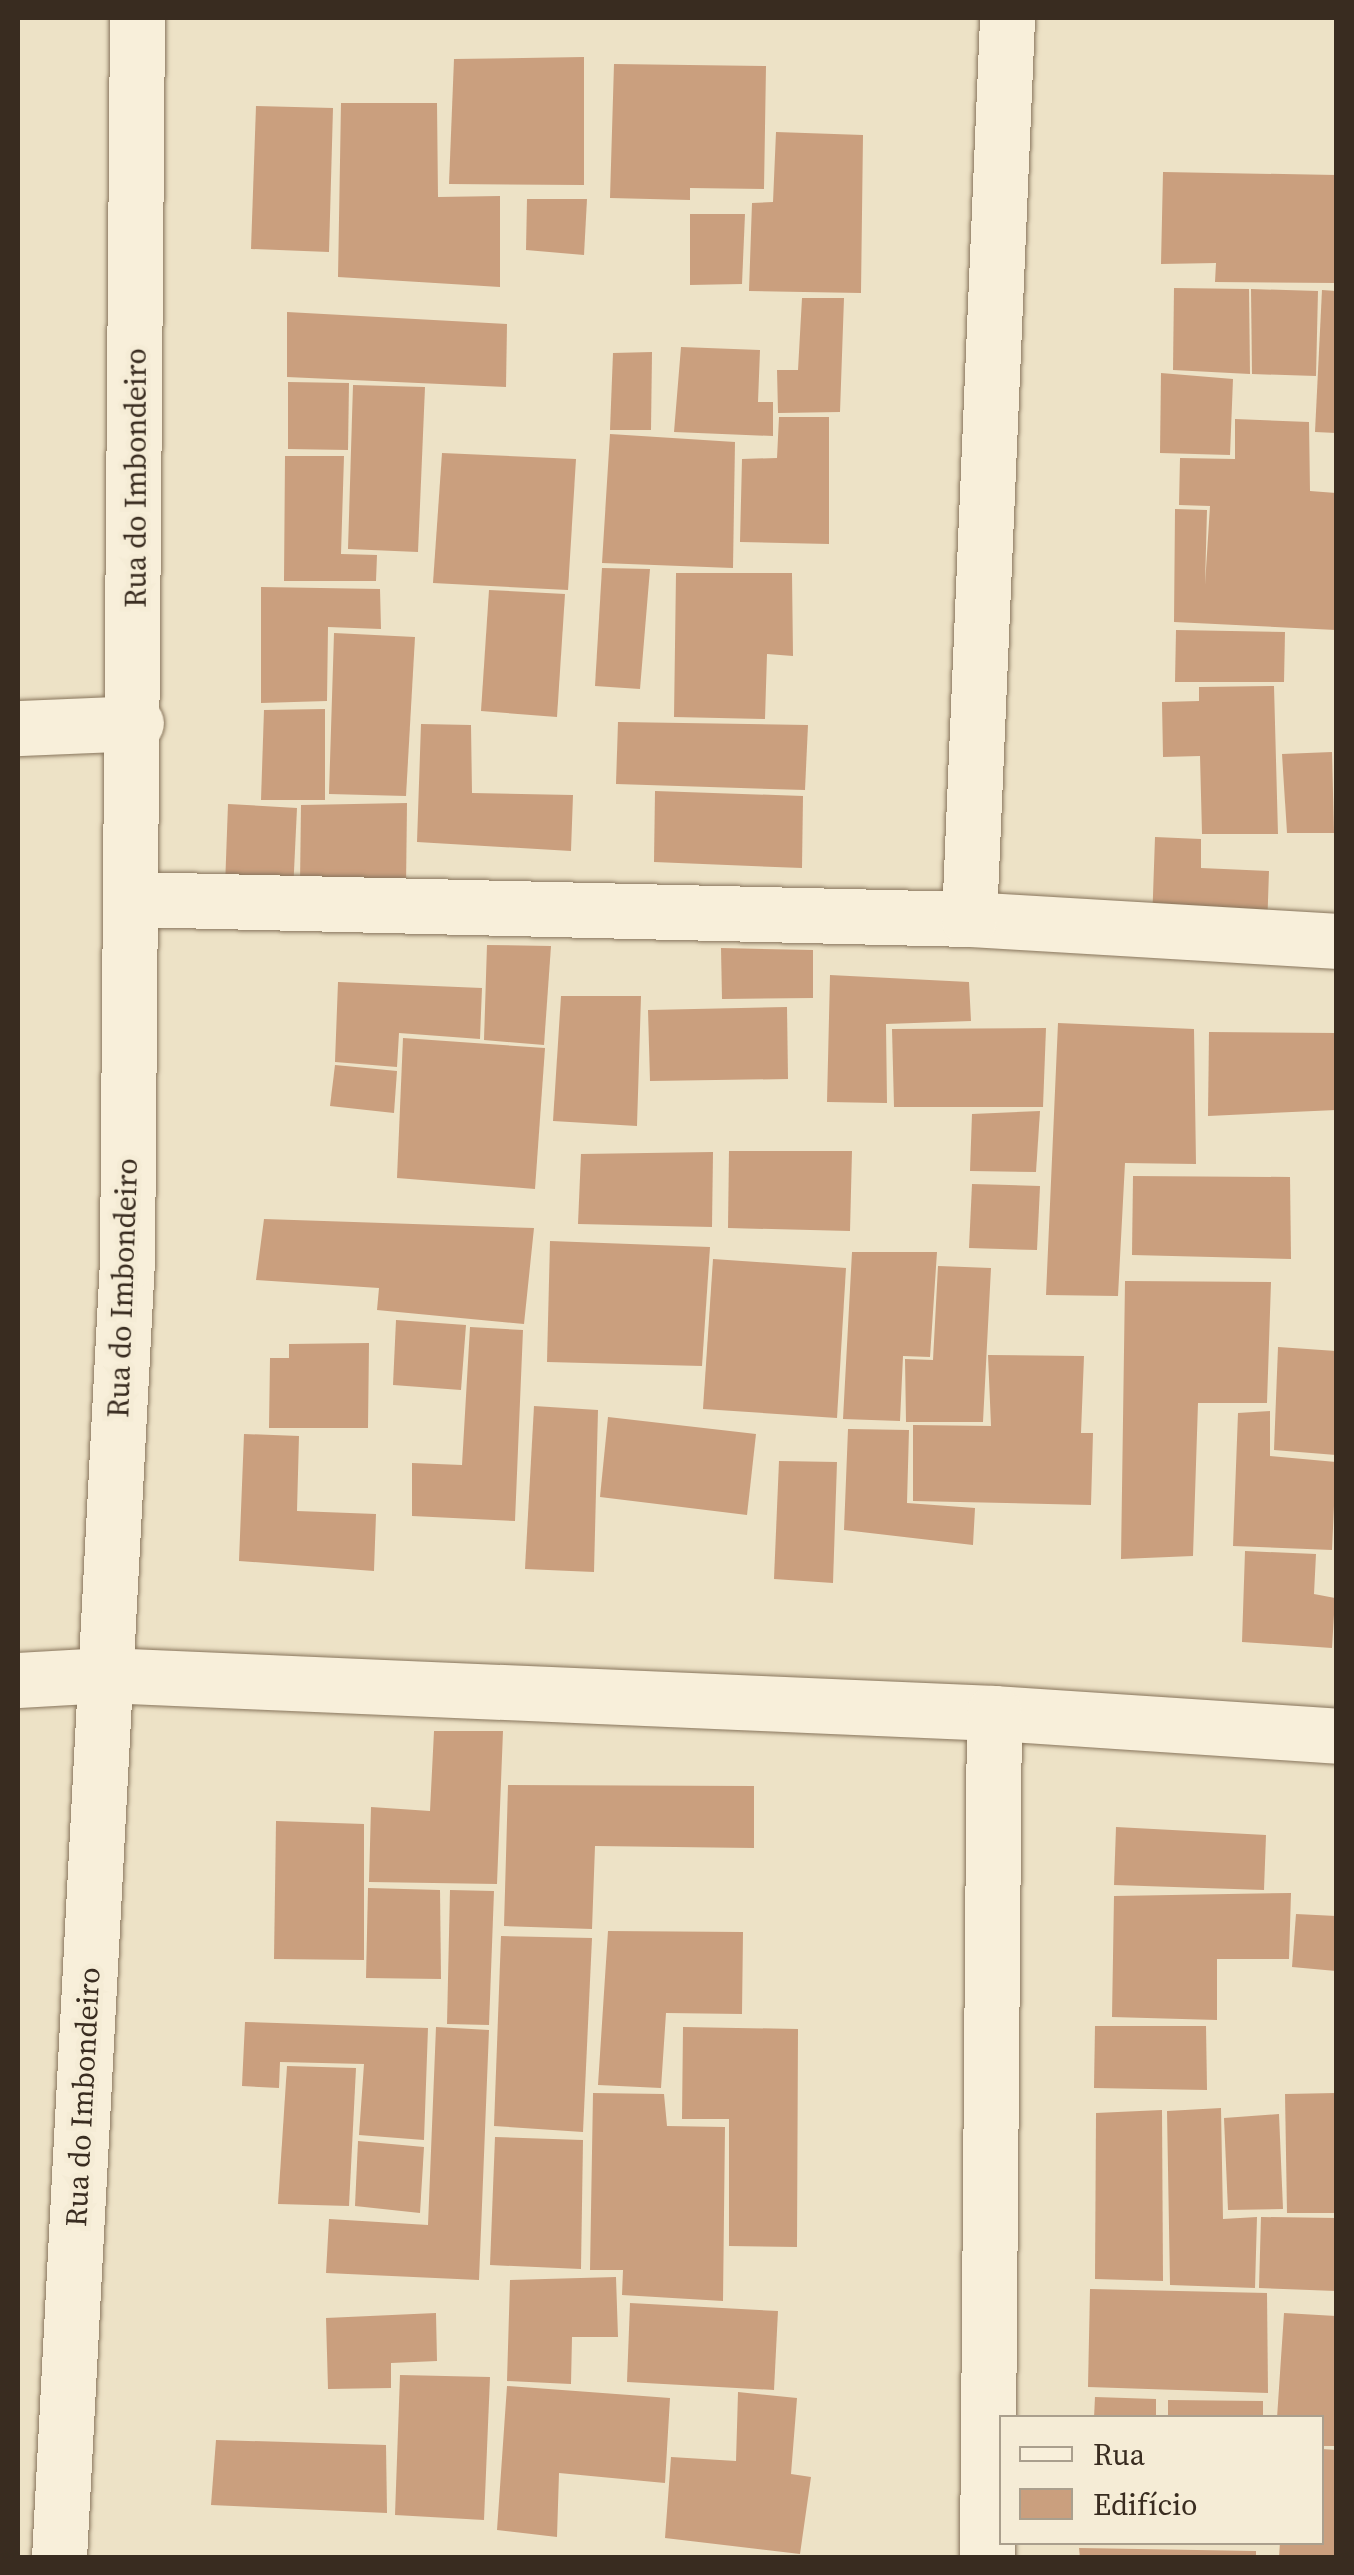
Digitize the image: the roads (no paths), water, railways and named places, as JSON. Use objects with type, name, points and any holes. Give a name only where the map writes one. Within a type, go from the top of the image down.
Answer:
[{"type":"street","name":"Rua do Imbondeiro","points":[[60,2558],[127,1262],[136,723],[137,18]]},
{"type":"street","points":[[970,920],[1008,18]]},
{"type":"street","points":[[18,728],[136,723]]},
{"type":"street","points":[[134,899],[970,920],[1336,941]]},
{"type":"street","points":[[18,1680],[104,1675],[994,1713],[1336,1736]]},
{"type":"street","points":[[987,2558],[994,1713]]}]
